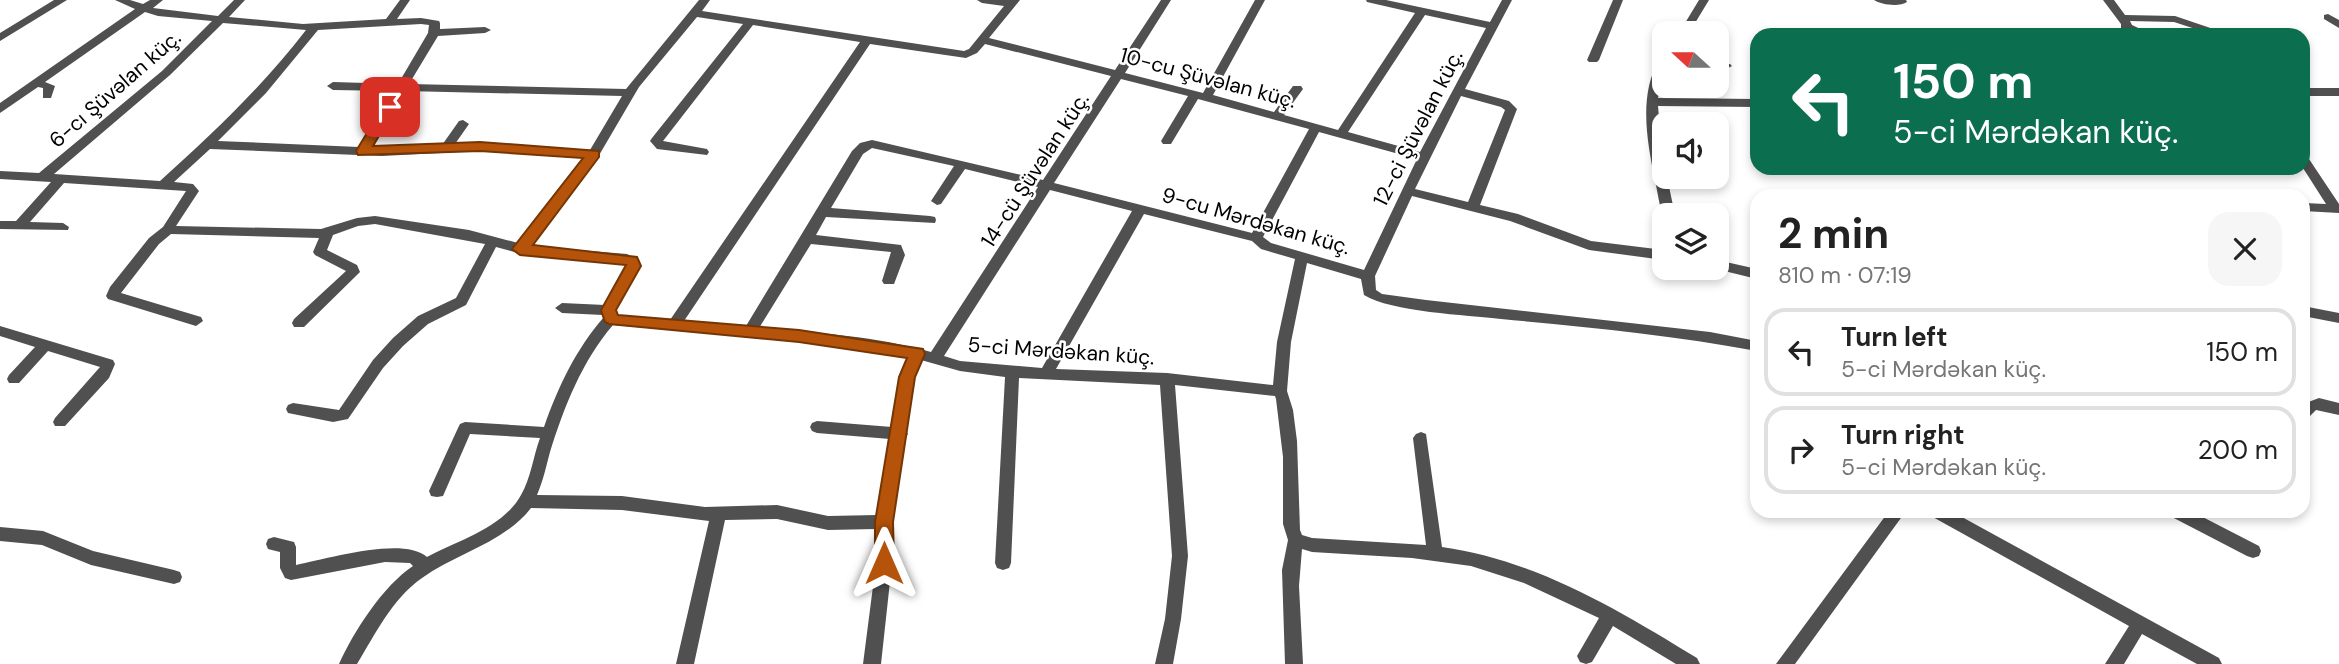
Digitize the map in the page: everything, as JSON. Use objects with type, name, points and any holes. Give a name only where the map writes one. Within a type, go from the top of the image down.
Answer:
[{"type":"street","points":[[0,38],[62,0]]},
{"type":"street","points":[[120,0],[158,13],[314,27],[432,22],[436,26],[434,33],[363,151]]},
{"type":"street","points":[[0,109],[126,18],[158,0]]},
{"type":"street","name":"6-cı Şüvəlan küç.","points":[[43,177],[166,73],[240,0]]},
{"type":"street","points":[[389,23],[405,0]]},
{"type":"street","points":[[520,249],[536,232],[594,154],[629,93],[705,0]]},
{"type":"street","points":[[982,0],[1013,2]]},
{"type":"street","name":"14-cü Şüvəlan küç.","points":[[934,359],[1166,0]]},
{"type":"street","points":[[1167,141],[1200,96],[1260,0]]},
{"type":"street","points":[[1371,0],[1492,26]]},
{"type":"street","name":"12-ci Şüvəlan küç.","points":[[1368,275],[1423,158],[1507,0]]},
{"type":"street","points":[[1593,60],[1618,0]]},
{"type":"street","points":[[1691,21],[1704,0]]},
{"type":"street","points":[[1879,0],[1902,2]]},
{"type":"street","points":[[2108,0],[2124,23],[2134,28]]},
{"type":"street","points":[[694,13],[966,55],[973,51],[1013,2]]},
{"type":"street","points":[[1341,134],[1422,11]]},
{"type":"street","points":[[2328,17],[2339,26]]},
{"type":"street","points":[[2124,23],[2175,19],[2203,28]]},
{"type":"street","points":[[703,152],[661,146],[656,141],[751,21]]},
{"type":"street","points":[[2124,23],[2124,28]]},
{"type":"street","points":[[164,184],[208,145],[278,74],[314,27]]},
{"type":"street","points":[[434,33],[485,30]]},
{"type":"street","points":[[675,324],[868,39]]},
{"type":"street","name":"10-cu Şüvəlan küç.","points":[[982,40],[1277,116],[1423,158]]},
{"type":"street","points":[[36,83],[49,86],[47,96]]},
{"type":"street","points":[[333,86],[403,85],[629,93]]},
{"type":"street","points":[[1277,116],[1297,89]]},
{"type":"street","points":[[1458,91],[1506,104],[1511,109],[1472,208]]},
{"type":"street","points":[[2310,92],[2339,92]]},
{"type":"street","points":[[1653,98],[1654,130],[1667,203]]},
{"type":"street","points":[[1653,102],[1750,103]]},
{"type":"street","points":[[447,147],[463,124]]},
{"type":"street","points":[[1256,238],[1316,127]]},
{"type":"street","points":[[208,145],[401,152],[447,147],[594,154]]},
{"type":"street","name":"9-cu Mərdəkan küç.","points":[[750,331],[858,151],[864,146],[878,145],[1256,238],[1266,246],[1368,275],[1369,292],[1380,298],[1453,309],[1681,334],[1750,345]]},
{"type":"street","points":[[937,201],[962,164]]},
{"type":"street","points":[[2310,169],[2337,209]]},
{"type":"street","points":[[0,175],[189,187],[193,191],[171,221],[169,229],[154,241],[113,296],[196,321]]},
{"type":"street","points":[[20,225],[62,178]]},
{"type":"street","points":[[1407,191],[1533,222],[1589,245],[1652,253]]},
{"type":"street","points":[[2310,207],[2337,209]]},
{"type":"street","points":[[1046,374],[1140,209]]},
{"type":"street","points":[[823,212],[930,220]]},
{"type":"street","points":[[169,229],[327,233],[357,222],[375,220],[454,232],[520,249],[631,260],[634,266],[610,314],[588,349],[549,433],[527,500],[516,514],[501,525],[425,566],[399,587],[348,664]]},
{"type":"street","points":[[0,225],[63,227]]},
{"type":"street","points":[[299,323],[354,272],[352,268],[320,252],[327,233]]},
{"type":"street","points":[[807,239],[896,248],[898,255],[889,281]]},
{"type":"street","points":[[293,409],[342,415],[379,364],[416,324],[461,300],[493,242]]},
{"type":"street","points":[[1294,664],[1291,559],[1296,540],[1292,528],[1286,407],[1280,391],[1284,342],[1302,256]]},
{"type":"street","points":[[1729,268],[1750,272]]},
{"type":"street","name":"5-ci Mərdəkan küç.","points":[[562,308],[610,314],[621,321],[832,340],[917,354],[960,366],[1012,372],[1167,379],[1280,391]]},
{"type":"street","points":[[2310,312],[2339,318]]},
{"type":"street","points":[[2,335],[108,364],[104,374],[60,422]]},
{"type":"street","points":[[14,379],[45,345]]},
{"type":"street","points":[[872,664],[884,563],[884,522],[907,377],[917,354]]},
{"type":"street","points":[[1003,563],[1012,372]]},
{"type":"street","points":[[1164,664],[1173,619],[1180,556],[1167,379]]},
{"type":"street","points":[[2310,406],[2316,404],[2339,410]]},
{"type":"street","points":[[817,427],[900,434]]},
{"type":"street","points":[[437,491],[465,428],[549,433]]},
{"type":"street","points":[[1421,438],[1435,554]]},
{"type":"street","points":[[527,500],[622,503],[718,515],[777,512],[828,523],[884,522]]},
{"type":"street","points":[[685,664],[718,515]]},
{"type":"street","points":[[1785,664],[1893,518]]},
{"type":"street","points":[[1950,518],[2213,664]]},
{"type":"street","points":[[2189,518],[2253,551]]},
{"type":"street","points":[[0,534],[43,538],[91,558],[174,577]]},
{"type":"street","points":[[1296,540],[1312,545],[1470,559],[1518,574],[1567,593],[1610,615],[1691,664]]},
{"type":"street","points":[[274,544],[288,547],[288,568],[291,573],[392,555],[414,556],[425,566]]},
{"type":"street","points":[[1586,656],[1610,615]]},
{"type":"street","points":[[2114,664],[2139,624]]},
{"type":"route","points":[[390,107],[363,151],[401,152],[480,146],[594,154],[536,232],[520,249],[539,253],[631,260],[634,266],[609,310],[608,315],[615,320],[799,336],[917,354],[907,377],[884,522],[884,563]]}]
